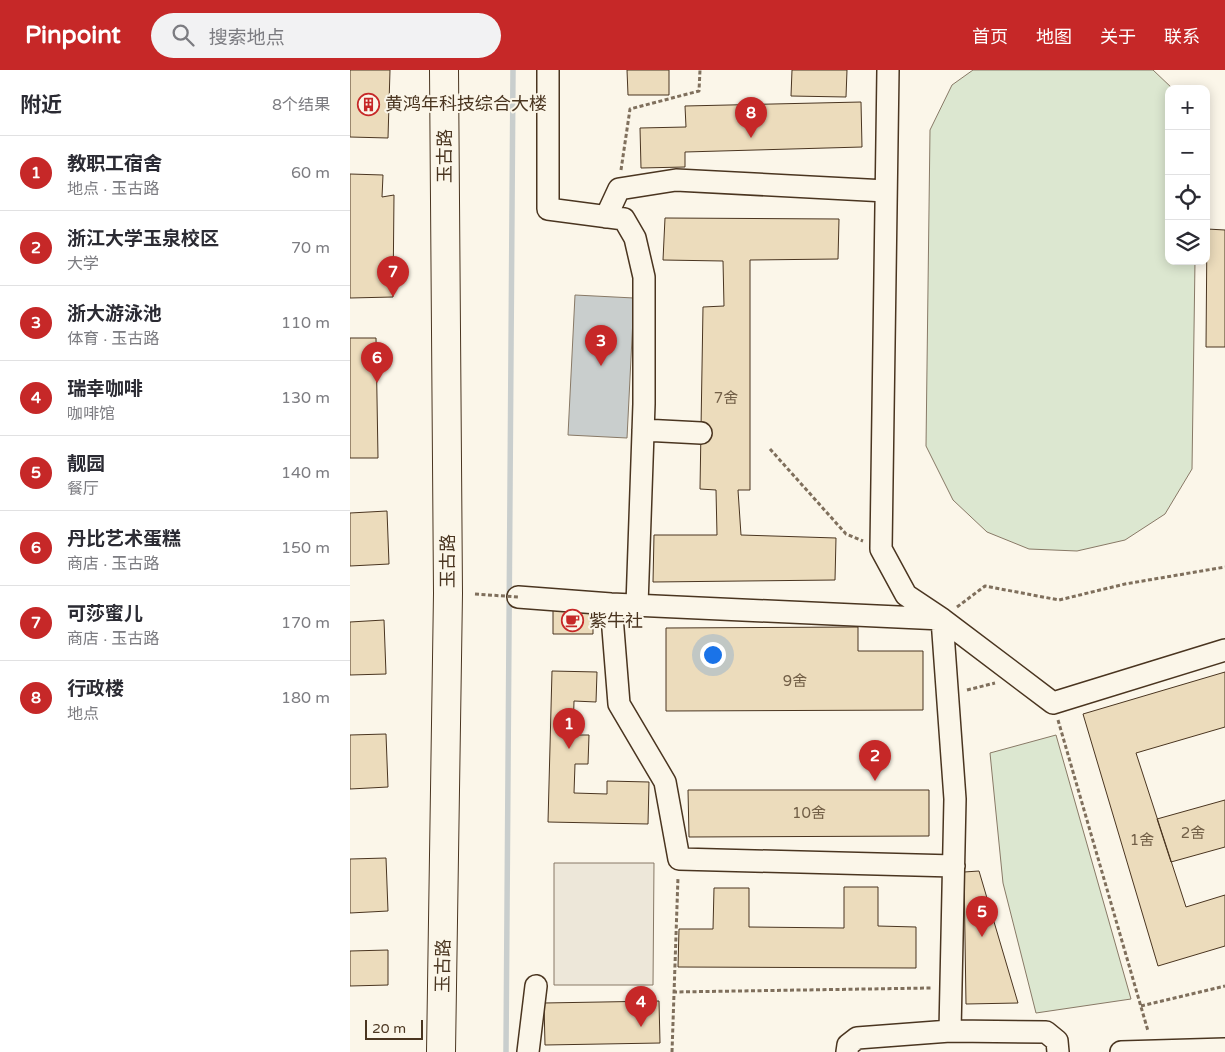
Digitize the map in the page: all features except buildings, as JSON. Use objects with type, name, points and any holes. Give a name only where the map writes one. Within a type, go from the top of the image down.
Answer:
[{"type":"main road","name":"玉古路","points":[[441,1052],[448,593],[444,70]]},
{"type":"street","points":[[548,70],[548,209],[624,219],[635,238],[644,277],[644,404],[637,605]]},
{"type":"street","points":[[888,70],[881,550],[906,595],[942,619],[1053,703],[1225,650]]},
{"type":"street","points":[[606,217],[619,189],[676,180],[886,191]]},
{"type":"street","points":[[643,430],[701,433]]},
{"type":"street","points":[[518,597],[611,604],[942,619]]},
{"type":"street","points":[[611,604],[619,704],[665,782],[679,859],[954,866]]},
{"type":"street","points":[[942,619],[956,799],[950,1031]]},
{"type":"street","points":[[528,1052],[536,986]]},
{"type":"street","points":[[848,1052],[848,1045],[857,1038],[950,1031],[1046,1032],[1057,1041],[1058,1052]]},
{"type":"street","points":[[1121,1052],[1225,1049]]},
{"type":"path","points":[[619,189],[630,109],[699,91],[700,70]]},
{"type":"path","points":[[770,449],[846,534],[881,550]]},
{"type":"path","points":[[942,619],[985,586],[1059,600],[1125,584],[1225,567]]},
{"type":"path","points":[[475,594],[518,597]]},
{"type":"path","points":[[1053,703],[1154,1051]]},
{"type":"path","points":[[672,1052],[679,859]]},
{"type":"path","points":[[1141,1006],[1225,986]]},
{"type":"path","points":[[673,992],[952,988]]},
{"type":"green space","points":[[973,70],[1153,70],[1169,85],[1165,85],[1165,265],[1195,265],[1192,469],[1165,514],[1125,540],[1077,551],[1029,549],[987,532],[953,500],[926,446],[930,130],[952,85]]},
{"type":"green space","points":[[1056,735],[1131,999],[1036,1013],[1003,883],[990,753]]},
{"type":"shaded area","points":[[575,295],[634,298],[627,438],[568,435]]},
{"type":"shaded area","points":[[554,863],[654,863],[653,985],[554,985]]},
{"type":"waterway","points":[[506,1052],[513,70]]},
{"type":"place","name":"黄鸿年科技综合大楼","points":[[369,104]]},
{"type":"place","name":"行政楼","points":[[751,138]]},
{"type":"place","name":"可莎蜜儿","points":[[393,297]]},
{"type":"place","name":"浙大游泳池","points":[[601,366]]},
{"type":"place","name":"丹比艺术蛋糕","points":[[377,383]]},
{"type":"place","name":"紫牛社","points":[[573,621]]},
{"type":"place","name":"教职工宿舍","points":[[569,749]]},
{"type":"place","name":"浙江大学玉泉校区","points":[[875,781]]},
{"type":"place","name":"靓园","points":[[982,937]]},
{"type":"place","name":"瑞幸咖啡","points":[[641,1027]]}]
